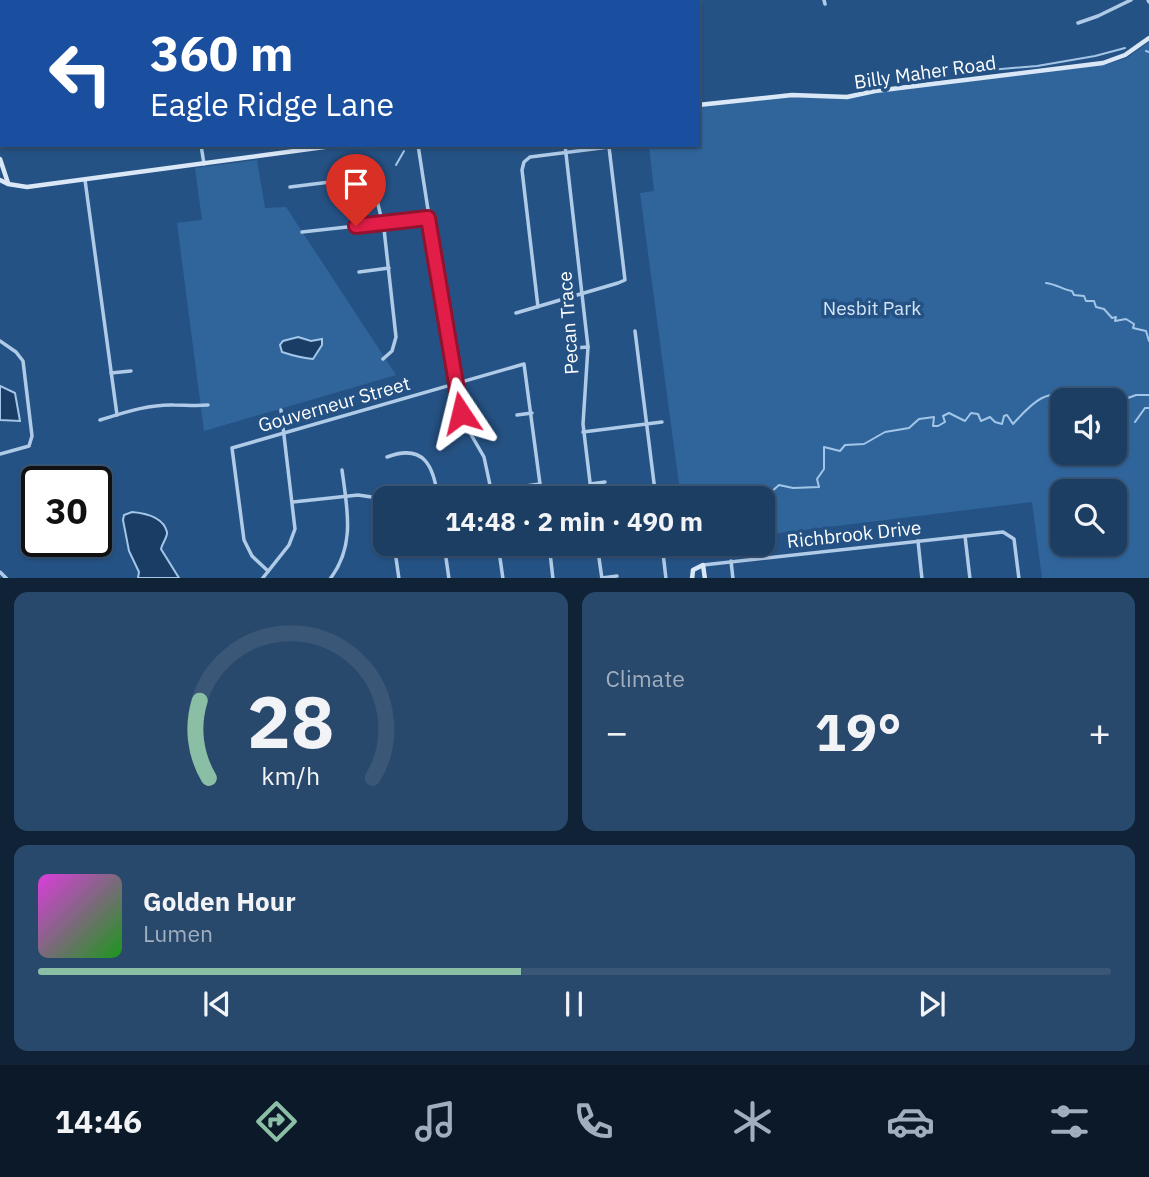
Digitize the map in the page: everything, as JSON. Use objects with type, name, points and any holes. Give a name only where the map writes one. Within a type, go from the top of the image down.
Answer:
[{"type":"main road","name":"Billy Maher Road","points":[[700,105],[792,94],[847,97],[875,91],[1082,67],[1119,57],[1149,38]]},
{"type":"main road","points":[[0,180],[27,187],[325,147]]},
{"type":"main road","points":[[0,159],[8,184]]},
{"type":"main road","points":[[692,578],[693,569],[703,565],[705,578]]},
{"type":"street","points":[[1078,23],[1131,0]]},
{"type":"street","points":[[201,147],[204,164]]},
{"type":"street","points":[[418,147],[461,413],[484,457],[491,486]]},
{"type":"street","name":"Pecan Trace","points":[[565,147],[588,347],[583,432],[590,484]]},
{"type":"street","points":[[516,313],[538,307],[582,294],[625,280],[610,147],[530,158],[524,162],[522,170],[538,307]]},
{"type":"street","points":[[290,187],[372,178],[383,223],[396,337],[392,351],[383,359]]},
{"type":"street","points":[[85,180],[117,415]]},
{"type":"street","points":[[302,232],[428,218]]},
{"type":"street","points":[[359,272],[389,268]]},
{"type":"street","points":[[635,331],[654,486]]},
{"type":"street","points":[[0,341],[16,352],[23,361],[32,436],[29,446],[0,454]]},
{"type":"street","points":[[573,348],[588,347]]},
{"type":"street","name":"Gouverneur Street","points":[[268,571],[252,556],[244,540],[232,448],[524,364],[532,413]]},
{"type":"street","points":[[111,373],[131,371]]},
{"type":"street","points":[[100,420],[134,410],[169,405],[208,405]]},
{"type":"street","points":[[263,578],[293,537],[295,523],[281,410]]},
{"type":"street","points":[[517,415],[532,413],[540,484],[526,486]]},
{"type":"street","points":[[583,432],[663,422]]},
{"type":"street","points":[[387,457],[405,451],[421,456],[434,474],[435,486]]},
{"type":"street","points":[[331,578],[341,561],[346,545],[348,526],[342,470]]},
{"type":"street","points":[[590,484],[605,482]]},
{"type":"street","points":[[293,503],[345,496],[373,497]]},
{"type":"street","name":"Richbrook Drive","points":[[703,565],[1000,531],[1007,533],[1014,541],[1018,578]]},
{"type":"street","points":[[965,536],[971,578]]},
{"type":"street","points":[[918,541],[922,578]]},
{"type":"street","points":[[396,556],[399,578]]},
{"type":"street","points":[[445,556],[449,578]]},
{"type":"street","points":[[500,556],[503,578]]},
{"type":"street","points":[[551,556],[554,578]]},
{"type":"street","points":[[599,556],[602,578],[617,576]]},
{"type":"street","points":[[663,556],[666,578]]},
{"type":"street","points":[[731,561],[733,578]]},
{"type":"green space","name":"Nesbit Park","points":[[1149,42],[1149,578],[1042,578],[1032,502],[775,534],[775,486],[679,486],[640,193],[654,191],[649,147],[700,147],[700,105],[797,95],[843,98],[938,81],[1108,64],[1127,58]]},
{"type":"green space","points":[[257,160],[265,208],[286,207],[396,375],[204,431],[177,223],[202,220],[195,168]]},
{"type":"shaded area","points":[[298,337],[311,341],[322,339],[322,345],[313,359],[282,352],[280,345],[283,341]]},
{"type":"shaded area","points":[[0,386],[15,393],[20,421],[0,420]]},
{"type":"shaded area","points":[[132,512],[153,516],[162,522],[167,534],[161,549],[179,578],[138,578],[139,572],[129,551],[123,520],[124,515]]},
{"type":"waterway","points":[[990,70],[1037,66],[1125,48]]},
{"type":"waterway","points":[[972,72],[981,71]]},
{"type":"waterway","points":[[396,165],[404,151]]},
{"type":"waterway","points":[[1046,283],[1072,291],[1074,295],[1084,296],[1086,301],[1094,301],[1096,307],[1104,309],[1112,318],[1116,317],[1115,321],[1126,319],[1134,324],[1133,328],[1146,331],[1149,341]]},
{"type":"waterway","points":[[775,488],[779,485],[793,488],[819,487],[817,479],[824,469],[824,447],[840,451],[845,445],[864,444],[885,432],[909,428],[919,419],[934,417],[933,426],[938,426],[945,422],[943,416],[949,413],[965,421],[971,413],[978,414],[981,421],[990,417],[1002,424],[1004,416],[1007,415],[1013,424],[1034,403],[1050,395],[1096,400],[1114,397],[1120,401],[1136,395],[1149,395]]},
{"type":"waterway","points":[[1135,422],[1145,408],[1149,408]]},
{"type":"route","points":[[356,226],[428,218],[461,413]]}]
